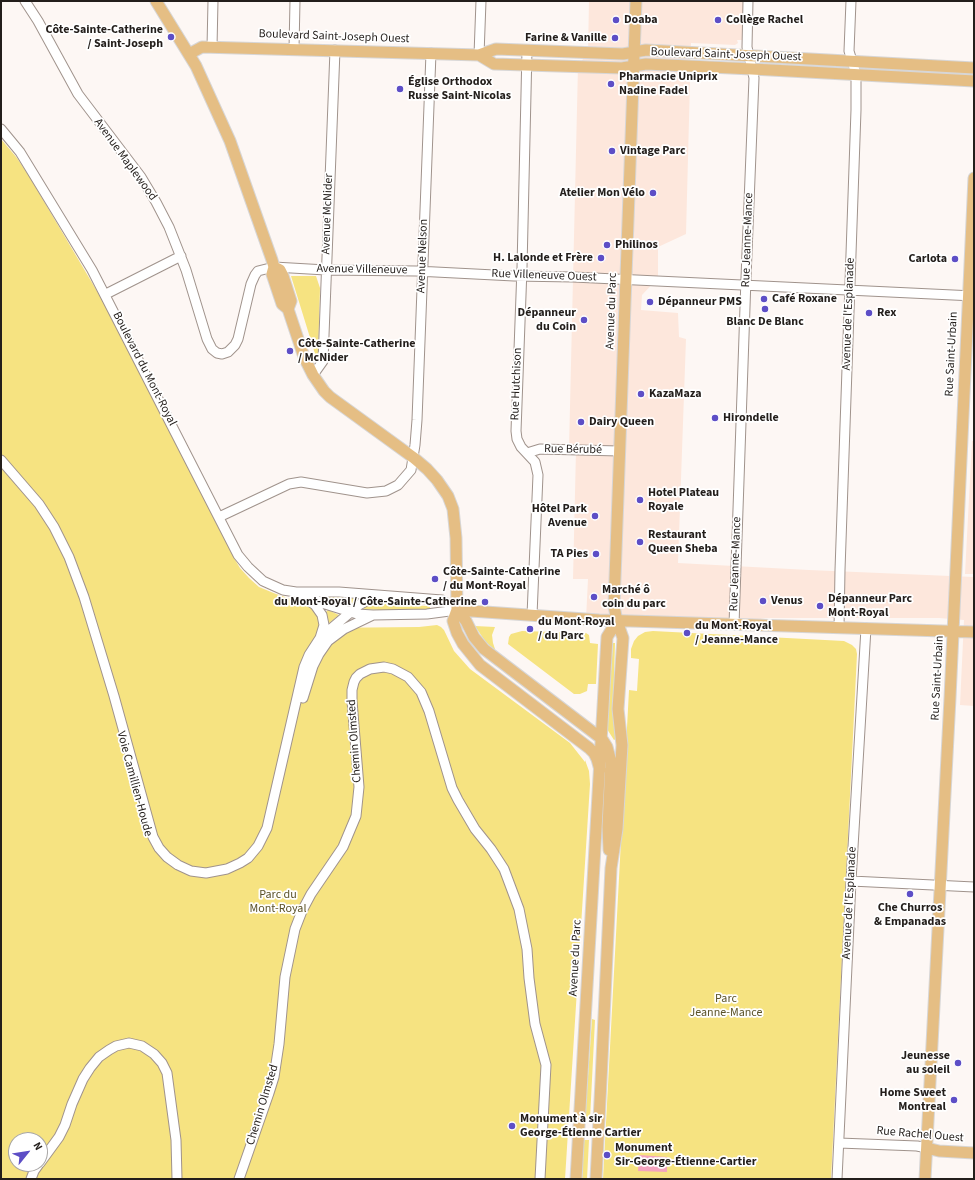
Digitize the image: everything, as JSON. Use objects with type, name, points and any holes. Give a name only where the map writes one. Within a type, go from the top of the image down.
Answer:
[{"type":"main road","points":[[156,1],[198,70],[230,141],[274,267],[280,270],[283,276],[291,301],[288,309],[304,357],[314,375],[330,398],[414,458],[445,490],[448,496],[453,509],[456,538],[457,610],[453,621],[456,633],[480,665],[589,748],[594,753],[600,770]]},
{"type":"main road","name":"Avenue du Parc","points":[[596,1179],[602,1081],[611,868],[617,829],[622,746],[618,709],[623,638],[614,606],[636,1]]},
{"type":"main road","name":"Boulevard Saint-Joseph Ouest","points":[[189,54],[202,47],[479,55],[496,49],[623,54],[646,50],[974,68]]},
{"type":"main road","name":"Boulevard Saint-Joseph Ouest","points":[[479,55],[494,64],[620,68],[646,64],[752,68],[974,81]]},
{"type":"main road","name":"Rue Saint-Urbain","points":[[925,1179],[971,296],[974,178]]},
{"type":"main road","points":[[457,610],[617,621],[953,630],[974,632]]},
{"type":"main road","points":[[457,610],[466,621],[474,637],[488,653],[602,739]]},
{"type":"main road","name":"Avenue du Parc","points":[[576,1179],[607,637],[617,621]]},
{"type":"main road","name":"Avenue du Parc","points":[[602,739],[607,747],[612,762],[608,827],[611,868]]},
{"type":"main road","name":"Rue Rachel Ouest","points":[[927,1148],[939,1151],[974,1153]]},
{"type":"street","name":"Avenue Maplewood","points":[[25,1],[38,20],[78,94],[145,183],[169,227],[186,270],[207,339],[212,349],[217,353],[222,354],[228,352],[232,349],[238,339],[251,284],[255,275],[258,271],[274,267]]},
{"type":"street","points":[[212,47],[213,1]]},
{"type":"street","points":[[294,49],[295,1]]},
{"type":"street","points":[[479,55],[481,1]]},
{"type":"street","name":"Rue Jeanne-Mance","points":[[734,625],[754,78],[748,47],[748,1]]},
{"type":"street","name":"Avenue de l'Esplanade","points":[[839,628],[856,110],[856,74],[849,50],[851,1]]},
{"type":"street","name":"Avenue McNider","points":[[314,375],[323,360],[335,50]]},
{"type":"street","name":"Rue Hutchison","points":[[527,50],[516,431],[517,439],[521,447],[535,462],[538,475],[532,615]]},
{"type":"street","name":"Avenue Nelson","points":[[219,517],[289,484],[301,482],[367,492],[386,491],[398,485],[411,470],[414,458],[417,420],[431,53]]},
{"type":"street","name":"Boulevard du Mont-Royal","points":[[1,130],[20,152],[106,294],[238,555],[253,572],[269,584],[283,590],[296,592],[339,592],[442,600],[457,610]]},
{"type":"street","points":[[106,294],[181,256]]},
{"type":"street","name":"Avenue Villeneuve","points":[[274,267],[474,274]]},
{"type":"street","name":"Rue Villeneuve Ouest","points":[[474,274],[626,279],[971,296]]},
{"type":"street","name":"Rue Bérubé","points":[[527,453],[540,449],[619,451]]},
{"type":"street","name":"Voie Camillien-Houde","points":[[1,460],[39,504],[57,533],[69,557],[84,597],[124,730],[152,836],[163,853],[178,865],[206,873],[221,871],[248,858],[258,846],[267,828],[304,667],[320,638],[350,613]]},
{"type":"street","name":"Voie Camillien-Houde","points":[[1,466],[21,488],[40,513],[60,548],[71,572],[122,738],[150,843],[165,862],[176,870],[187,875],[206,879],[227,876],[245,867],[259,853],[269,837],[272,827],[300,705],[316,660],[324,646],[332,637],[373,615]]},
{"type":"street","points":[[296,592],[315,605],[322,615],[324,625],[320,638]]},
{"type":"street","name":"Boulevard du Mont-Royal","points":[[296,592],[350,613],[373,615],[427,614],[457,610]]},
{"type":"street","name":"Boulevard du Mont-Royal","points":[[350,613],[364,602],[390,596]]},
{"type":"street","name":"Avenue de l'Esplanade","points":[[837,1179],[851,881],[866,628]]},
{"type":"street","name":"Chemin Olmsted","points":[[239,1179],[270,1093],[274,1077],[279,1044],[284,978],[295,929],[311,894],[343,847],[356,816],[358,788],[352,701],[354,682],[360,674],[370,669],[384,667],[392,669],[408,677],[415,684],[425,700],[452,788],[469,820],[504,869],[519,909],[527,949],[529,978],[536,1024],[546,1065],[540,1179]]},
{"type":"street","points":[[851,881],[974,887]]},
{"type":"street","points":[[48,1151],[59,1137],[90,1068],[109,1050],[116,1046],[129,1043],[142,1046],[154,1054],[162,1063],[167,1073],[176,1140],[177,1179]]},
{"type":"street","name":"Rue Rachel Ouest","points":[[839,1143],[917,1146],[927,1148]]},
{"type":"shaded area","points":[[589,1],[745,1],[743,40],[737,40],[738,43],[735,45],[691,43],[686,234],[658,247],[658,278],[642,295],[641,310],[678,313],[679,337],[686,339],[678,563],[974,577],[974,706],[960,705],[964,620],[939,618],[765,618],[734,625],[586,619],[588,579],[573,579],[576,450],[569,449],[578,66],[588,52]]},
{"type":"shaded area","points":[[972,441],[974,441],[974,574],[965,574]]},
{"type":"shaded area","points":[[639,1155],[667,1157],[667,1172],[638,1171]]},
{"type":"green space","name":"Parc du Mont-Royal","points":[[1,139],[17,158],[29,176],[104,303],[234,558],[249,578],[259,587],[303,603],[315,610],[320,616],[320,628],[419,627],[437,625],[441,627],[444,630],[454,651],[470,669],[570,743],[585,762],[585,760],[589,771],[590,784],[565,1179],[1,1179]]},
{"type":"green space","points":[[291,276],[316,276],[320,288],[318,357],[316,357]]},
{"type":"green space","points":[[320,594],[359,598],[348,607],[319,598]]},
{"type":"green space","points":[[377,603],[427,606],[430,607],[430,610],[396,611],[364,609],[364,607]]},
{"type":"green space","points":[[328,610],[339,615],[328,624],[325,613]]},
{"type":"green space","points":[[475,626],[495,627],[492,635],[494,650],[485,641]]},
{"type":"green space","points":[[522,631],[586,633],[589,635],[590,643],[598,644],[596,684],[588,684],[587,691],[580,694],[574,694],[508,644],[511,634]]},
{"type":"green space","name":"Parc Jeanne-Mance","points":[[653,631],[844,641],[856,649],[857,654],[831,1179],[603,1179],[629,690],[637,691],[639,659],[631,658],[631,649],[638,636],[645,632]]},
{"type":"green space","points":[[613,643],[615,643],[613,712],[616,739],[614,740],[607,729]]},
{"type":"green space","points":[[592,1019],[595,1020],[590,1119],[585,1119]]},
{"type":"green space","points":[[584,1140],[589,1140],[587,1179],[582,1179]]},
{"type":"place","name":"Doaba","points":[[616,20]]},
{"type":"place","name":"Collège Rachel","points":[[718,20]]},
{"type":"place","name":"Côte-Sainte-Catherine / Saint-Joseph","points":[[171,37]]},
{"type":"place","name":"Farine & Vanille","points":[[615,38]]},
{"type":"place","name":"Pharmacie Uniprix Nadine Fadel","points":[[611,84]]},
{"type":"place","name":"Église Orthodox Russe Saint-Nicolas","points":[[400,89]]},
{"type":"place","name":"Vintage Parc","points":[[612,151]]},
{"type":"place","name":"Atelier Mon Vélo","points":[[653,193]]},
{"type":"place","name":"Philinos","points":[[607,245]]},
{"type":"place","name":"H. Lalonde et Frère","points":[[601,258]]},
{"type":"place","name":"Carlota","points":[[955,259]]},
{"type":"place","name":"Café Roxane","points":[[764,299]]},
{"type":"place","name":"Dépanneur PMS","points":[[650,302]]},
{"type":"place","name":"Blanc De Blanc","points":[[765,309]]},
{"type":"place","name":"Rex","points":[[869,313]]},
{"type":"place","name":"Dépanneur du Coin","points":[[584,320]]},
{"type":"place","name":"Côte-Sainte-Catherine / McNider","points":[[290,351]]},
{"type":"place","name":"KazaMaza","points":[[641,394]]},
{"type":"place","name":"Hirondelle","points":[[715,418]]},
{"type":"place","name":"Dairy Queen","points":[[581,422]]},
{"type":"place","name":"Hotel Plateau Royale","points":[[640,500]]},
{"type":"place","name":"Hôtel Park Avenue","points":[[595,516]]},
{"type":"place","name":"Restaurant Queen Sheba","points":[[640,542]]},
{"type":"place","name":"TA Pies","points":[[596,554]]},
{"type":"place","name":"Côte-Sainte-Catherine / du Mont-Royal","points":[[435,579]]},
{"type":"place","name":"Marché ô coin du parc","points":[[594,597]]},
{"type":"place","name":"Venus","points":[[763,601]]},
{"type":"place","name":"du Mont-Royal / Côte-Sainte-Catherine","points":[[485,602]]},
{"type":"place","name":"Dépanneur Parc Mont-Royal","points":[[820,606]]},
{"type":"place","name":"du Mont-Royal / du Parc","points":[[530,629]]},
{"type":"place","name":"du Mont-Royal / Jeanne-Mance","points":[[687,633]]},
{"type":"place","name":"Che Churros & Empanadas","points":[[910,894]]},
{"type":"place","name":"Jeunesse au soleil","points":[[958,1063]]},
{"type":"place","name":"Home Sweet Montreal","points":[[954,1100]]},
{"type":"place","name":"Monument à sir George-Étienne Cartier","points":[[512,1126]]},
{"type":"place","name":"Monument Sir-George-Étienne-Cartier","points":[[607,1155]]}]
